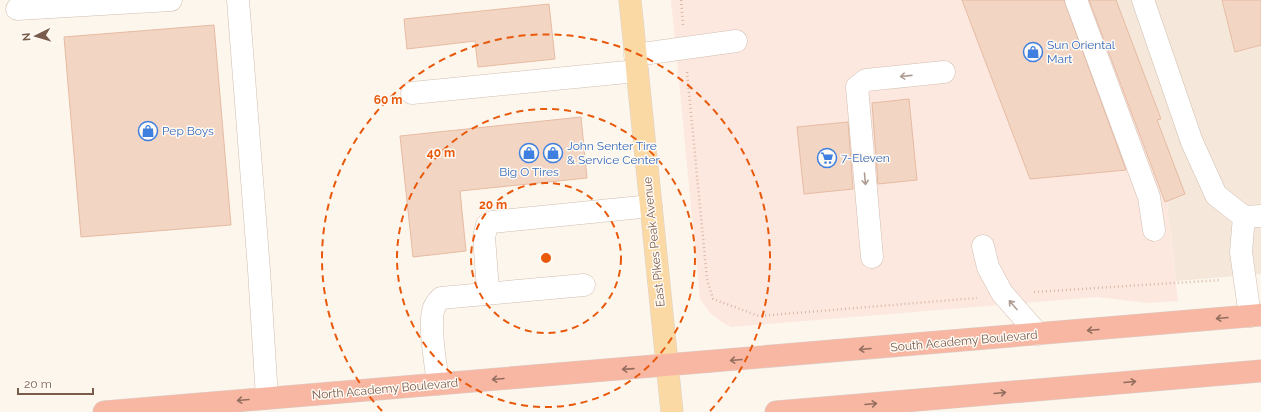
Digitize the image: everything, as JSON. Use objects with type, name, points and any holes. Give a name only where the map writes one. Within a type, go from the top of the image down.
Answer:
[{"type":"highway","name":"South Academy Boulevard","points":[[667,366],[1255,316]]},
{"type":"highway","name":"North Academy Boulevard","points":[[104,412],[667,366]]},
{"type":"highway","points":[[776,412],[1261,371]]},
{"type":"main road","name":"East Pikes Peak Avenue","points":[[630,0],[672,412]]},
{"type":"lane","points":[[17,9],[171,0]]},
{"type":"lane","points":[[238,0],[259,270],[267,398]]},
{"type":"lane","points":[[1076,0],[1149,197],[1154,230]]},
{"type":"lane","points":[[1142,0],[1192,142],[1216,195],[1253,217],[1241,252],[1255,316]]},
{"type":"lane","points":[[412,93],[636,63],[736,41]]},
{"type":"lane","points":[[872,257],[857,87],[866,80],[944,72]]},
{"type":"lane","points":[[485,294],[488,285],[484,237],[487,225],[492,222],[651,206]]},
{"type":"lane","points":[[983,246],[988,267],[1002,292],[1038,334]]},
{"type":"lane","points":[[438,384],[432,312],[436,303],[441,298],[584,285]]},
{"type":"shaded area","points":[[671,0],[1090,0],[1167,203],[1178,301],[1147,303],[1097,297],[731,327],[720,321],[710,313],[700,299]]},
{"type":"shaded area","points":[[1090,0],[1261,0],[1261,274],[1176,281],[1167,203]]},
{"type":"building","points":[[962,0],[1064,0],[1126,170],[1030,179]]},
{"type":"building","points":[[1089,0],[1116,0],[1161,119],[1157,120],[1185,194],[1165,202]]},
{"type":"building","points":[[1222,0],[1261,0],[1261,45],[1235,52]]},
{"type":"building","points":[[549,4],[555,59],[478,67],[475,41],[407,49],[404,19]]},
{"type":"building","name":"Pep Boys","points":[[214,25],[231,225],[81,237],[64,37]]},
{"type":"building","points":[[909,99],[917,180],[878,184],[872,103]]},
{"type":"building","points":[[581,117],[587,178],[460,191],[466,251],[413,257],[400,136]]},
{"type":"building","name":"7-Eleven","points":[[848,122],[853,189],[804,194],[797,127]]},
{"type":"place","name":"Sun Oriental Mart","points":[[1033,52]]},
{"type":"place","name":"Pep Boys","points":[[148,131]]},
{"type":"place","name":"Big O Tires","points":[[529,153]]},
{"type":"place","name":"John Senter Tire & Service Center","points":[[553,153]]},
{"type":"place","name":"7-Eleven","points":[[827,158]]}]
